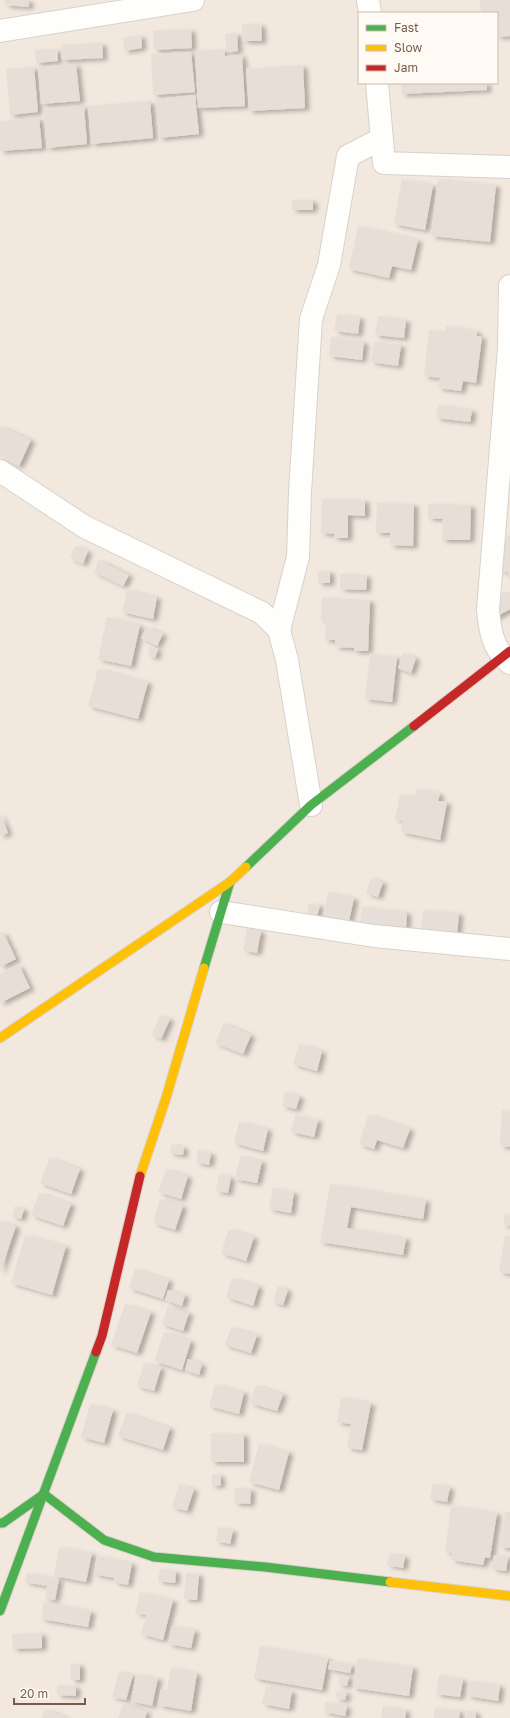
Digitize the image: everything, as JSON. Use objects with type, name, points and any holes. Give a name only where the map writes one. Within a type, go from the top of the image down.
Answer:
[{"type":"street","points":[[0,32],[155,3],[193,0]]},
{"type":"street","points":[[368,0],[370,12]]},
{"type":"street","points":[[376,84],[384,163],[510,167]]},
{"type":"street","points":[[279,630],[298,558],[300,492],[311,320],[329,265],[348,156],[381,139]]},
{"type":"street","points":[[0,1038],[230,882],[311,805],[507,657],[490,634],[488,610],[509,348],[510,286]]},
{"type":"street","points":[[0,471],[85,527],[262,612],[279,630],[287,660],[311,805]]},
{"type":"street","points":[[0,1611],[102,1336],[137,1184],[166,1098],[230,882]]},
{"type":"street","points":[[221,912],[374,936],[510,949]]},
{"type":"street","points":[[0,1523],[3,1523],[44,1494]]},
{"type":"street","points":[[44,1494],[104,1540],[154,1557],[265,1567],[510,1596]]},
{"type":"shaded area","points":[[0,0],[510,0],[510,1718],[0,1718]]},
{"type":"building","points":[[5,0],[29,0],[29,7],[5,5]]},
{"type":"building","points":[[480,0],[510,0],[510,36],[498,37],[498,12],[481,12]]},
{"type":"building","points":[[242,24],[261,24],[262,41],[243,41]]},
{"type":"building","points":[[191,29],[192,48],[154,50],[153,31]]},
{"type":"building","points":[[237,33],[238,51],[227,52],[225,34]]},
{"type":"building","points":[[141,35],[142,48],[124,51],[123,38]]},
{"type":"building","points":[[102,43],[103,58],[62,60],[61,45]]},
{"type":"building","points":[[57,49],[58,61],[36,63],[35,50]]},
{"type":"building","points":[[224,49],[225,56],[242,55],[245,106],[198,108],[195,51]]},
{"type":"building","points":[[191,52],[195,92],[153,95],[151,54]]},
{"type":"building","points":[[76,64],[80,101],[41,104],[38,67]]},
{"type":"building","points":[[303,65],[305,108],[249,111],[246,69]]},
{"type":"building","points":[[34,67],[38,112],[10,115],[6,69]]},
{"type":"building","points":[[402,84],[487,84],[487,90],[402,94]]},
{"type":"building","points":[[195,95],[199,134],[159,138],[156,99]]},
{"type":"building","points":[[150,101],[153,138],[91,144],[88,106]]},
{"type":"building","points":[[84,106],[87,144],[47,148],[43,109]]},
{"type":"building","points":[[39,118],[42,148],[0,151],[0,121]]},
{"type":"building","points":[[402,179],[433,185],[425,230],[394,224]]},
{"type":"building","points":[[438,179],[496,185],[490,242],[431,236]]},
{"type":"building","points":[[292,200],[313,200],[313,210],[292,210]]},
{"type":"building","points":[[358,226],[418,240],[411,270],[392,266],[389,278],[349,269]]},
{"type":"building","points":[[337,314],[360,317],[358,334],[334,331]]},
{"type":"building","points":[[378,316],[406,320],[404,338],[375,335]]},
{"type":"building","points":[[446,326],[477,331],[477,336],[482,337],[476,383],[463,381],[461,391],[438,388],[440,378],[424,376],[429,330],[445,332]]},
{"type":"building","points":[[331,337],[364,342],[362,360],[329,356]]},
{"type":"building","points":[[374,342],[401,345],[398,366],[371,362]]},
{"type":"building","points":[[438,405],[472,410],[470,422],[436,418]]},
{"type":"building","points":[[0,426],[31,440],[19,466],[0,457]]},
{"type":"building","points":[[322,499],[365,500],[365,516],[348,515],[348,538],[334,538],[334,534],[321,533]]},
{"type":"building","points":[[377,503],[414,504],[413,546],[390,545],[390,533],[376,533]]},
{"type":"building","points":[[428,504],[471,505],[470,540],[442,540],[443,519],[428,518]]},
{"type":"building","points":[[507,535],[510,536],[510,579],[508,578],[509,573],[499,570]]},
{"type":"building","points":[[75,546],[88,551],[83,564],[70,558]]},
{"type":"building","points":[[99,560],[129,575],[123,586],[94,572]]},
{"type":"building","points":[[318,571],[330,571],[330,583],[318,583]]},
{"type":"building","points":[[340,574],[367,575],[366,590],[340,589]]},
{"type":"building","points":[[127,590],[157,597],[153,619],[122,612]]},
{"type":"building","points":[[505,592],[510,593],[510,609],[491,620],[491,598]]},
{"type":"building","points":[[322,598],[370,600],[368,651],[354,651],[354,648],[335,647],[335,640],[325,640],[326,621],[321,621]]},
{"type":"building","points":[[107,617],[140,625],[131,666],[98,659]]},
{"type":"building","points":[[147,627],[163,634],[157,646],[141,638]]},
{"type":"building","points":[[150,647],[158,649],[155,658],[148,655]]},
{"type":"building","points":[[403,653],[416,658],[411,673],[398,668]]},
{"type":"building","points":[[370,654],[397,657],[392,702],[365,699]]},
{"type":"building","points":[[98,669],[148,682],[138,719],[88,706]]},
{"type":"building","points":[[417,789],[440,793],[438,801],[447,802],[440,840],[401,832],[403,821],[395,819],[400,794],[416,797]]},
{"type":"building","points":[[0,813],[8,833],[0,836]]},
{"type":"building","points":[[371,878],[383,882],[378,897],[366,893]]},
{"type":"building","points":[[328,892],[354,898],[349,921],[323,916]]},
{"type":"building","points":[[309,903],[320,905],[317,917],[307,914]]},
{"type":"building","points":[[362,907],[407,912],[406,928],[360,923]]},
{"type":"building","points":[[423,910],[459,913],[457,935],[421,931]]},
{"type":"building","points":[[247,928],[261,931],[257,953],[243,950]]},
{"type":"building","points":[[3,932],[16,959],[0,967],[0,933]]},
{"type":"building","points":[[19,965],[30,988],[0,1003],[0,974]]},
{"type":"building","points":[[160,1015],[170,1019],[161,1039],[152,1035]]},
{"type":"building","points":[[224,1023],[251,1035],[243,1054],[215,1043]]},
{"type":"building","points":[[299,1044],[322,1051],[317,1071],[293,1064]]},
{"type":"building","points":[[285,1092],[300,1096],[296,1109],[282,1106]]},
{"type":"building","points":[[502,1110],[510,1111],[510,1147],[500,1146]]},
{"type":"building","points":[[295,1115],[318,1120],[314,1137],[291,1132]]},
{"type":"building","points":[[368,1115],[410,1129],[403,1148],[377,1140],[374,1149],[359,1144]]},
{"type":"building","points":[[239,1122],[268,1129],[263,1151],[234,1143]]},
{"type":"building","points":[[172,1144],[184,1147],[183,1155],[170,1153]]},
{"type":"building","points":[[198,1150],[211,1153],[209,1165],[196,1162]]},
{"type":"building","points":[[240,1156],[262,1161],[257,1183],[235,1179]]},
{"type":"building","points":[[50,1158],[80,1169],[71,1194],[40,1183]]},
{"type":"building","points":[[166,1169],[188,1176],[181,1199],[158,1192]]},
{"type":"building","points":[[219,1174],[231,1177],[228,1193],[216,1191]]},
{"type":"building","points":[[330,1184],[426,1200],[423,1219],[351,1207],[347,1228],[406,1238],[403,1255],[320,1242]]},
{"type":"building","points":[[273,1188],[294,1192],[291,1213],[269,1209]]},
{"type":"building","points":[[39,1193],[71,1204],[63,1226],[31,1215]]},
{"type":"building","points":[[160,1199],[183,1206],[175,1230],[153,1223]]},
{"type":"building","points":[[15,1206],[24,1209],[21,1219],[12,1216]]},
{"type":"building","points":[[505,1214],[510,1216],[510,1226],[503,1225]]},
{"type":"building","points":[[0,1221],[16,1226],[0,1273]]},
{"type":"building","points":[[229,1229],[254,1237],[246,1261],[221,1253]]},
{"type":"building","points":[[25,1235],[66,1246],[52,1295],[11,1283]]},
{"type":"building","points":[[505,1235],[510,1236],[510,1274],[499,1272]]},
{"type":"building","points":[[135,1269],[169,1280],[163,1299],[129,1288]]},
{"type":"building","points":[[232,1278],[259,1286],[253,1306],[226,1297]]},
{"type":"building","points":[[278,1286],[288,1290],[283,1305],[273,1302]]},
{"type":"building","points":[[168,1290],[185,1295],[182,1306],[165,1300]]},
{"type":"building","points":[[125,1304],[151,1312],[137,1353],[111,1345]]},
{"type":"building","points":[[168,1306],[189,1313],[183,1331],[162,1324]]},
{"type":"building","points":[[231,1327],[257,1335],[251,1353],[225,1345]]},
{"type":"building","points":[[164,1332],[191,1341],[182,1370],[154,1361]]},
{"type":"building","points":[[188,1359],[202,1364],[199,1375],[185,1370]]},
{"type":"building","points":[[144,1363],[161,1368],[154,1391],[137,1386]]},
{"type":"building","points":[[215,1384],[244,1392],[239,1414],[209,1406]]},
{"type":"building","points":[[256,1385],[283,1394],[277,1411],[250,1403]]},
{"type":"building","points":[[341,1397],[371,1403],[362,1450],[347,1448],[351,1424],[337,1422]]},
{"type":"building","points":[[90,1404],[113,1410],[104,1443],[81,1437]]},
{"type":"building","points":[[126,1413],[170,1428],[163,1450],[118,1436]]},
{"type":"building","points":[[211,1433],[244,1434],[244,1462],[211,1462]]},
{"type":"building","points":[[259,1444],[289,1452],[279,1490],[249,1482]]},
{"type":"building","points":[[220,1474],[221,1485],[212,1486],[212,1475]]},
{"type":"building","points":[[179,1484],[194,1489],[187,1511],[172,1507]]},
{"type":"building","points":[[433,1484],[450,1487],[447,1502],[430,1499]]},
{"type":"building","points":[[235,1488],[251,1489],[250,1504],[234,1503]]},
{"type":"building","points":[[451,1506],[497,1513],[490,1558],[485,1557],[483,1565],[451,1560],[452,1553],[445,1552]]},
{"type":"building","points":[[505,1512],[510,1512],[510,1548],[500,1547]]},
{"type":"building","points":[[218,1527],[233,1530],[230,1544],[216,1541]]},
{"type":"building","points":[[59,1547],[92,1553],[86,1582],[54,1576]]},
{"type":"building","points":[[390,1553],[405,1556],[403,1568],[387,1565]]},
{"type":"building","points":[[494,1555],[508,1557],[506,1571],[492,1569]]},
{"type":"building","points":[[97,1556],[132,1563],[128,1585],[114,1582],[114,1578],[94,1574]]},
{"type":"building","points":[[160,1569],[176,1571],[175,1583],[158,1581]]},
{"type":"building","points":[[27,1573],[59,1579],[55,1600],[45,1598],[47,1586],[25,1582]]},
{"type":"building","points":[[186,1573],[199,1574],[197,1600],[184,1599]]},
{"type":"building","points":[[140,1592],[173,1600],[163,1640],[141,1634],[146,1615],[135,1613]]},
{"type":"building","points":[[44,1602],[91,1611],[88,1627],[41,1619]]},
{"type":"building","points":[[172,1626],[195,1630],[191,1648],[168,1644]]},
{"type":"building","points":[[42,1633],[42,1648],[13,1649],[12,1634]]},
{"type":"building","points":[[260,1646],[328,1658],[322,1690],[254,1678]]},
{"type":"building","points":[[357,1659],[413,1667],[409,1696],[353,1688]]},
{"type":"building","points":[[330,1661],[352,1665],[350,1673],[328,1669]]},
{"type":"building","points":[[71,1664],[80,1664],[80,1680],[71,1680]]},
{"type":"building","points":[[171,1668],[197,1673],[191,1711],[158,1705],[161,1689],[167,1690]]},
{"type":"building","points":[[119,1671],[133,1675],[126,1700],[112,1697]]},
{"type":"building","points":[[136,1674],[158,1678],[152,1706],[131,1701]]},
{"type":"building","points":[[340,1675],[349,1677],[347,1686],[338,1684]]},
{"type":"building","points":[[439,1675],[463,1679],[460,1697],[436,1694]]},
{"type":"building","points":[[469,1681],[500,1685],[498,1701],[467,1696]]},
{"type":"building","points":[[57,1685],[76,1686],[76,1696],[57,1695]]},
{"type":"building","points":[[266,1686],[292,1691],[289,1709],[262,1704]]},
{"type":"building","points":[[337,1691],[347,1692],[345,1700],[336,1698]]},
{"type":"building","points":[[326,1702],[347,1706],[345,1716],[324,1712]]},
{"type":"building","points":[[124,1703],[147,1712],[145,1718],[118,1718]]},
{"type":"building","points":[[383,1706],[406,1710],[405,1718],[381,1718]]},
{"type":"building","points":[[435,1708],[460,1711],[459,1718],[434,1718]]},
{"type":"building","points":[[45,1709],[68,1718],[42,1718]]},
{"type":"building","points":[[466,1710],[476,1712],[476,1718],[465,1718]]},
{"type":"traffic: fast","points":[[246,867],[311,805],[414,726]]},
{"type":"traffic: fast","points":[[204,968],[230,882]]},
{"type":"traffic: fast","points":[[0,1611],[96,1352]]},
{"type":"traffic: fast","points":[[0,1523],[3,1523],[44,1494],[104,1540],[154,1557],[265,1567],[390,1582]]},
{"type":"traffic: slow","points":[[0,1038],[230,882],[246,867]]},
{"type":"traffic: slow","points":[[140,1176],[166,1098],[204,968]]},
{"type":"traffic: slow","points":[[390,1582],[510,1596]]},
{"type":"traffic: jam","points":[[414,726],[510,651]]},
{"type":"traffic: jam","points":[[96,1352],[102,1336],[140,1176]]}]
